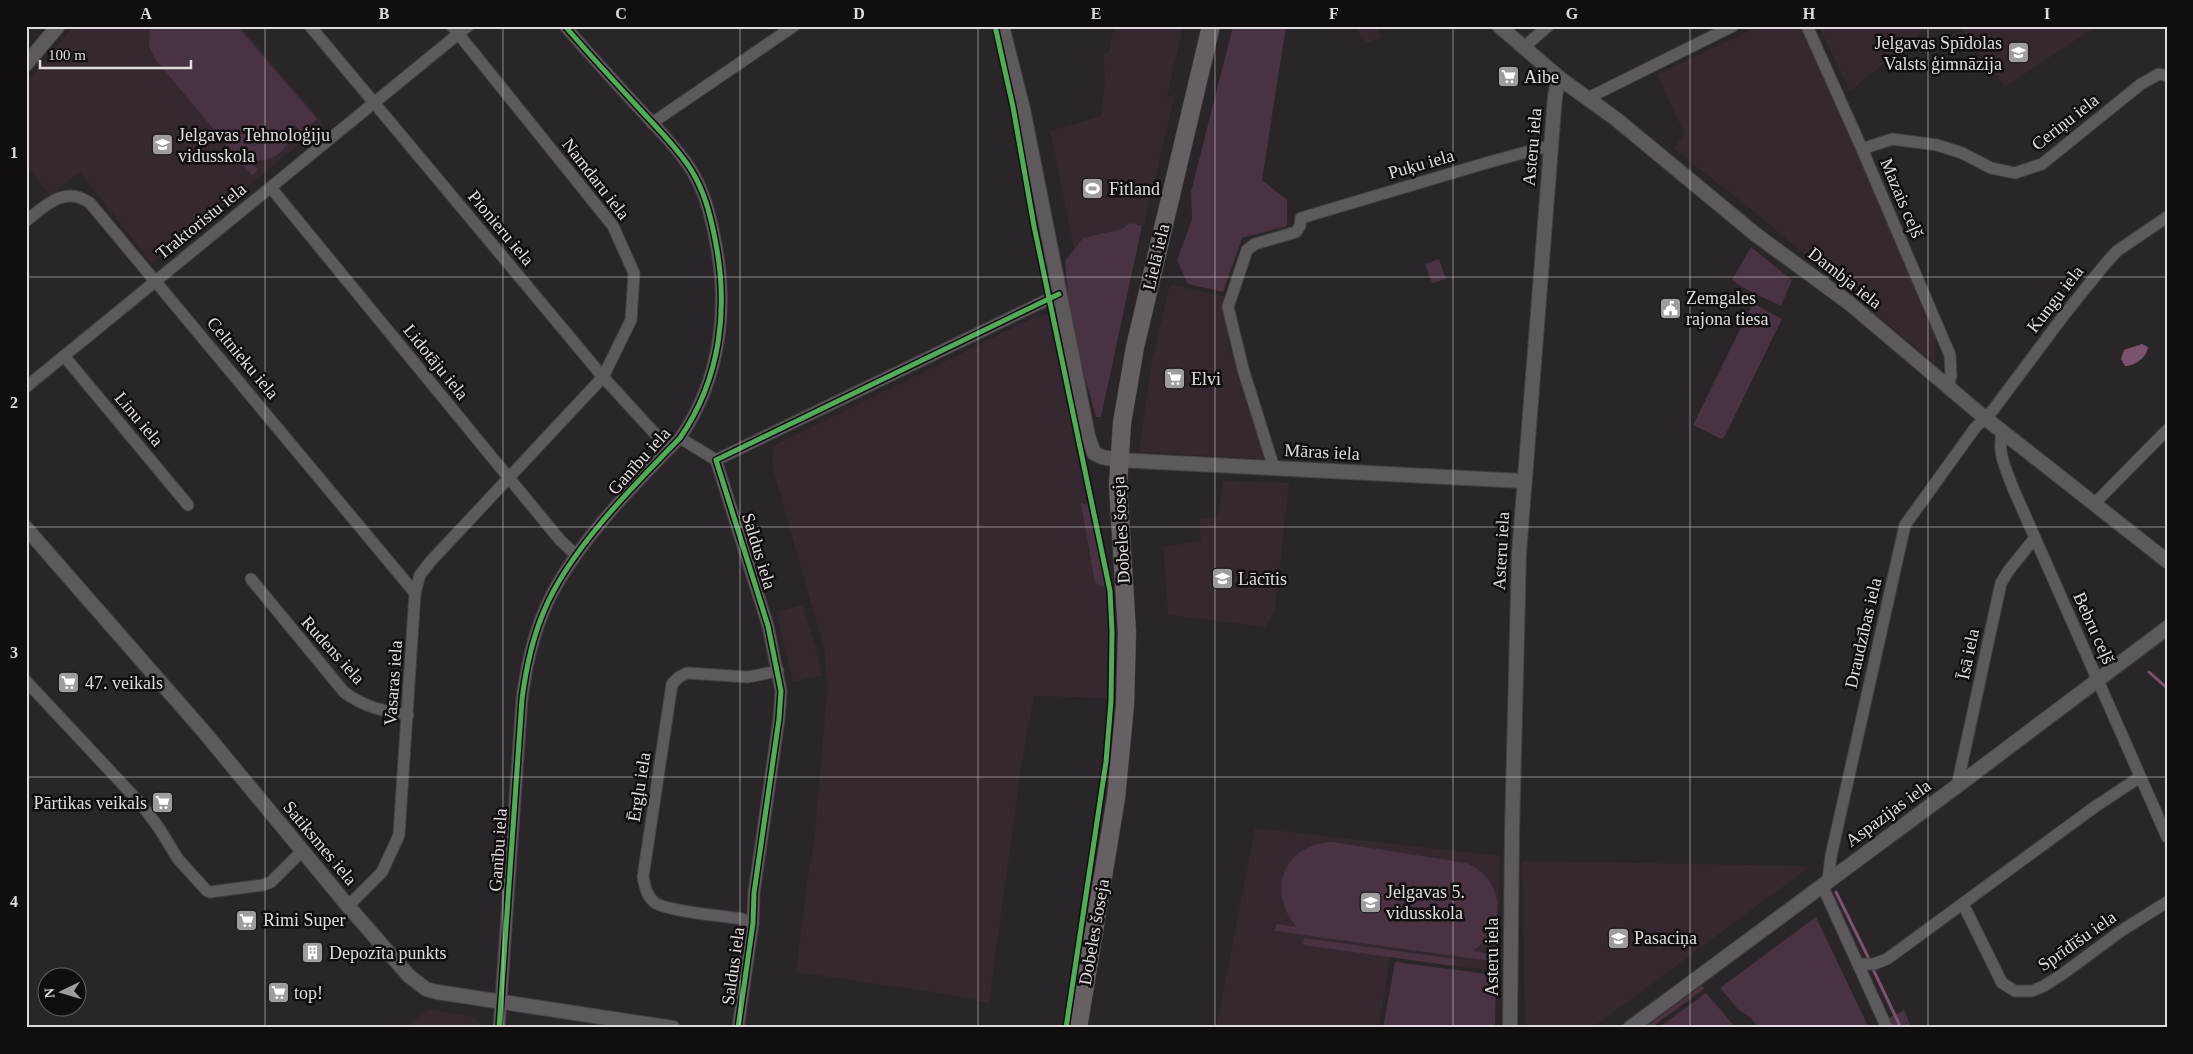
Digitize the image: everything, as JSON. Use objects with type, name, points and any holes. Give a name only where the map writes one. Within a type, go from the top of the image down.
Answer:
[{"type":"main road","name":"Lielā iela","points":[[1118,460],[1126,387],[1211,26]]},
{"type":"main road","name":"Dobeles šoseja","points":[[1078,1028],[1116,798],[1125,705],[1127,632],[1118,460]]},
{"type":"street","points":[[26,64],[58,26]]},
{"type":"street","name":"Pionieru iela","points":[[310,26],[604,377],[669,449]]},
{"type":"street","name":"Traktoristu iela","points":[[26,387],[375,104],[455,30],[468,26]]},
{"type":"street","name":"Ganību iela","points":[[499,1028],[518,747],[526,668],[530,648],[544,609],[576,555],[610,513],[680,438],[702,400],[720,340],[721,282],[717,246],[705,197],[690,167],[565,26]]},
{"type":"street","points":[[652,123],[794,26]]},
{"type":"street","name":"Dobeles šoseja","points":[[1002,26],[1023,109],[1088,436],[1094,453],[1102,457],[1118,460]]},
{"type":"street","name":"Dambja iela","points":[[1499,26],[1562,80],[1588,98],[1756,234],[1849,303],[1985,418],[2167,561]]},
{"type":"street","points":[[1524,46],[1548,26]]},
{"type":"street","points":[[1588,98],[1732,26]]},
{"type":"street","name":"Mazais ceļš","points":[[1806,26],[1862,149],[1950,355],[1951,376],[1948,386]]},
{"type":"street","name":"Namdaru iela","points":[[455,30],[613,226],[634,273],[631,320],[604,377],[508,478]]},
{"type":"street","name":"Ceriņu iela","points":[[1862,149],[1892,139],[1937,145],[1962,153],[1991,168],[2015,173],[2042,164],[2141,84],[2159,74],[2167,76]]},
{"type":"street","name":"Asteru iela","points":[[1510,1028],[1517,617],[1523,481],[1555,96],[1557,87],[1562,80]]},
{"type":"street","name":"Puķu iela","points":[[1274,468],[1243,369],[1228,308],[1247,250],[1255,244],[1296,232],[1300,226],[1301,218],[1479,165],[1541,148],[1551,148]]},
{"type":"street","name":"Lidotāju iela","points":[[271,188],[508,478],[560,540],[576,555]]},
{"type":"street","name":"Celtnieku iela","points":[[26,221],[56,200],[67,195],[81,196],[90,203],[415,593]]},
{"type":"street","name":"Kungu iela","points":[[1985,418],[2106,263],[2117,251],[2167,217]]},
{"type":"street","points":[[680,438],[716,460],[1059,294]]},
{"type":"street","name":"Linu iela","points":[[64,356],[188,504]]},
{"type":"street","name":"Draudzības iela","points":[[1825,883],[1905,525],[1985,418]]},
{"type":"street","points":[[2094,504],[2167,430]]},
{"type":"street","name":"Bebru ceļš","points":[[2003,431],[1999,442],[2002,460],[2034,539],[2167,837]]},
{"type":"street","name":"Saldus iela","points":[[716,460],[754,579],[778,671],[781,691],[780,719],[754,893],[753,923],[738,1028]]},
{"type":"street","name":"Māras iela","points":[[1118,460],[1523,481]]},
{"type":"street","name":"Vasaras iela","points":[[348,906],[382,872],[399,836],[415,593],[420,575],[508,478]]},
{"type":"street","name":"Satiksmes iela","points":[[28,534],[205,733],[348,906],[409,976],[421,985],[437,992],[673,1028]]},
{"type":"street","name":"Īsā iela","points":[[1957,786],[2001,583],[2034,539]]},
{"type":"street","name":"Rudens iela","points":[[251,579],[344,692],[371,708],[408,715]]},
{"type":"street","name":"Aspazijas iela","points":[[1630,1028],[2167,628]]},
{"type":"street","name":"Ērgļu iela","points":[[753,923],[742,918],[667,907],[654,902],[646,891],[644,869],[672,684],[679,677],[687,674],[748,677],[778,671]]},
{"type":"street","points":[[26,681],[141,804],[159,828],[178,859],[207,891],[263,885],[271,882],[302,851]]},
{"type":"street","points":[[1858,964],[1874,964],[1887,959],[2096,806],[2140,777]]},
{"type":"street","points":[[1825,883],[1858,964],[1887,1028]]},
{"type":"street","name":"Sprīdīšu iela","points":[[1963,904],[2002,983],[2015,991],[2032,991],[2064,973],[2121,931],[2167,902]]},
{"type":"shaded area","name":"Jelgavas Tehnoloģiju vidusskola","points":[[74,26],[240,26],[324,124],[152,264],[80,172],[50,195],[26,165],[26,83]]},
{"type":"shaded area","points":[[150,26],[237,26],[317,119],[301,132],[294,124],[293,133],[286,147],[274,157],[259,161],[250,160],[258,170],[252,175],[155,59],[149,46]]},
{"type":"shaded area","points":[[1114,26],[1183,26],[1167,97],[1175,94],[1144,226],[1074,249],[1050,131],[1101,116],[1105,79],[1103,54],[1109,52]]},
{"type":"shaded area","points":[[1233,26],[1286,26],[1262,180],[1287,200],[1287,226],[1242,238],[1223,292],[1188,284],[1177,260],[1192,219],[1191,192]]},
{"type":"shaded area","points":[[1357,26],[1377,26],[1381,38],[1365,43],[1363,38],[1361,39]]},
{"type":"shaded area","points":[[1760,26],[1804,26],[1937,324],[1935,363],[1752,210],[1674,149],[1684,133],[1657,74]]},
{"type":"shaded area","points":[[1818,26],[1930,26],[1850,91]]},
{"type":"shaded area","name":"Jelgavas Spīdolas Valsts ģimnāzija","points":[[1958,26],[2097,26],[2005,87]]},
{"type":"shaded area","points":[[1130,223],[1142,226],[1101,417],[1096,417],[1076,340],[1065,261],[1083,238],[1122,229]]},
{"type":"shaded area","points":[[1751,247],[1792,280],[1781,306],[1732,280]]},
{"type":"shaded area","points":[[1439,259],[1446,279],[1432,283],[1425,264]]},
{"type":"shaded area","points":[[1170,284],[1226,297],[1229,346],[1266,459],[1139,452],[1152,359]]},
{"type":"shaded area","points":[[1753,303],[1782,319],[1725,436],[1721,439],[1693,425]]},
{"type":"shaded area","points":[[1050,314],[1062,321],[1081,428],[1088,493],[1108,598],[1108,698],[1034,696],[1022,762],[989,1003],[951,995],[796,972],[807,881],[814,843],[827,692],[825,652],[772,466],[773,446],[1035,317]]},
{"type":"shaded area","points":[[2142,344],[2148,347],[2143,357],[2133,364],[2125,366],[2121,359],[2124,350]]},
{"type":"shaded area","name":"Lācītis","points":[[1223,481],[1289,483],[1275,611],[1265,627],[1168,615],[1163,547],[1201,541],[1199,519],[1218,517]]},
{"type":"shaded area","points":[[1081,503],[1089,505],[1106,586],[1095,583]]},
{"type":"shaded area","points":[[803,605],[823,675],[793,682],[776,612]]},
{"type":"shaded area","name":"Jelgavas 5. vidusskola","points":[[1255,828],[1500,856],[1497,962],[1493,971],[1390,957],[1379,1028],[1216,1028]]},
{"type":"shaded area","points":[[1333,842],[1466,863],[1479,870],[1489,880],[1495,892],[1497,905],[1496,918],[1492,930],[1484,942],[1473,951],[1492,954],[1491,961],[1275,931],[1276,924],[1297,927],[1287,913],[1282,899],[1281,885],[1285,871],[1292,860],[1302,851],[1316,844]]},
{"type":"shaded area","name":"Pasaciņa","points":[[1522,861],[1811,866],[1592,1028],[1525,1028]]},
{"type":"shaded area","points":[[1816,917],[1869,1028],[1758,1028],[1751,1018],[1738,1009],[1720,988]]},
{"type":"shaded area","points":[[1304,938],[1454,959],[1454,966],[1303,945]]},
{"type":"shaded area","points":[[1395,962],[1496,975],[1495,1028],[1383,1028]]},
{"type":"shaded area","points":[[1701,986],[1705,988],[1651,1028],[1644,1028]]},
{"type":"shaded area","points":[[1706,993],[1736,1028],[1658,1028]]},
{"type":"shaded area","points":[[429,1009],[474,1017],[485,1028],[405,1028]]},
{"type":"shaded area","points":[[1904,1010],[1912,1028],[1893,1028],[1889,1018]]},
{"type":"waterway","points":[[2149,672],[2167,688]]},
{"type":"waterway","points":[[1836,892],[1870,961]]},
{"type":"waterway","points":[[1872,967],[1901,1028]]},
{"type":"cycle path","points":[[499,1028],[522,699],[536,632],[555,588],[569,565],[623,497],[680,438],[694,415],[713,367],[721,316],[719,265],[715,239],[706,202],[695,176],[671,143],[565,26]]},
{"type":"cycle path","points":[[995,26],[1013,107],[1034,226],[1110,591],[1112,632],[1111,701],[1106,762],[1066,1028]]},
{"type":"cycle path","points":[[738,1028],[753,923],[754,893],[779,719],[781,691],[768,626],[716,460],[1059,294]]},
{"type":"place","name":"Jelgavas Spīdolas Valsts ģimnāzija","points":[[2018,53]]},
{"type":"place","name":"Aibe","points":[[1508,77]]},
{"type":"place","name":"Jelgavas Tehnoloģiju vidusskola","points":[[162,145]]},
{"type":"place","name":"Fitland","points":[[1093,189]]},
{"type":"place","name":"Zemgales rajona tiesa","points":[[1670,308]]},
{"type":"place","name":"Elvi","points":[[1175,379]]},
{"type":"place","name":"Lācītis","points":[[1222,579]]},
{"type":"place","name":"47. veikals","points":[[69,683]]},
{"type":"place","name":"Pārtikas veikals","points":[[163,803]]},
{"type":"place","name":"Jelgavas 5. vidusskola","points":[[1370,902]]},
{"type":"place","name":"Rimi Super","points":[[247,920]]},
{"type":"place","name":"Pasaciņa","points":[[1618,938]]},
{"type":"place","name":"Depozīta punkts","points":[[313,953]]},
{"type":"place","name":"top!","points":[[278,993]]}]
